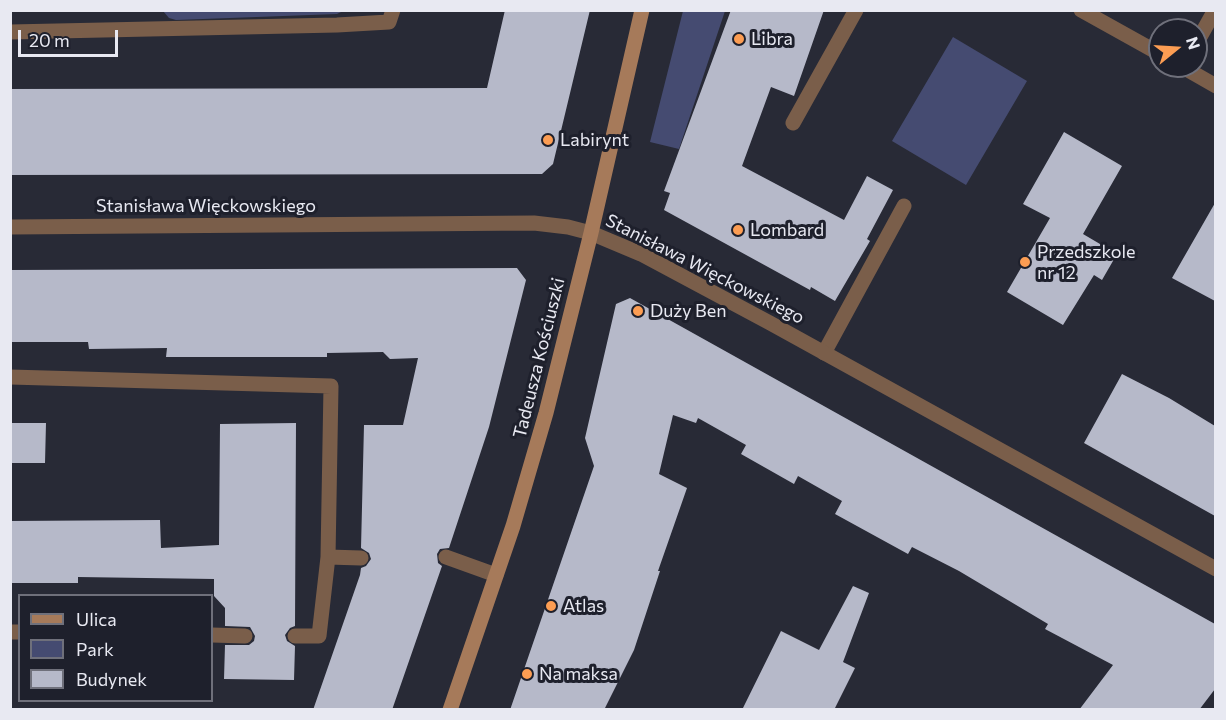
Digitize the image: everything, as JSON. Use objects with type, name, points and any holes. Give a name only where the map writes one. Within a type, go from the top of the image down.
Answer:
[{"type":"street","points":[[10,32],[337,25],[389,22],[393,10]]},
{"type":"street","name":"Tadeusza Kościuszki","points":[[450,710],[496,575],[543,422],[591,233],[642,10]]},
{"type":"street","points":[[793,123],[856,10]]},
{"type":"street","points":[[1081,10],[1148,47]]},
{"type":"street","points":[[1202,78],[1215,86]]},
{"type":"street","points":[[824,353],[904,206]]},
{"type":"street","name":"Stanisława Więckowskiego","points":[[10,227],[534,223],[568,227],[591,233],[641,254],[1215,569]]},
{"type":"street","points":[[10,377],[331,386],[328,557],[319,636],[295,636]]},
{"type":"street","points":[[328,557],[361,558]]},
{"type":"street","points":[[446,557],[496,575]]},
{"type":"street","points":[[213,635],[245,636]]},
{"type":"green space","points":[[163,11],[343,11],[337,14],[176,20],[169,18]]},
{"type":"green space","points":[[683,11],[725,11],[679,149],[650,142]]},
{"type":"green space","points":[[953,37],[1027,81],[966,185],[892,141]]},
{"type":"building","points":[[505,10],[590,10],[553,164],[542,174],[10,175],[10,89],[487,88]]},
{"type":"building","points":[[731,10],[824,10],[794,96],[771,87],[742,166],[844,220],[867,176],[893,190],[867,239],[870,241],[835,301],[811,287],[810,290],[664,210],[670,193],[664,191]]},
{"type":"building","points":[[1064,132],[1122,166],[1083,234],[1117,254],[1102,280],[1094,275],[1063,325],[1007,292],[1050,218],[1023,204]]},
{"type":"building","points":[[1215,203],[1215,301],[1172,278]]},
{"type":"building","points":[[517,268],[526,280],[489,427],[449,548],[440,549],[437,554],[438,563],[442,566],[392,710],[313,710],[361,568],[366,566],[371,559],[369,553],[361,548],[364,425],[403,425],[418,358],[390,359],[383,352],[327,353],[327,357],[166,357],[167,348],[89,349],[88,342],[10,342],[10,270]]},
{"type":"building","points":[[630,298],[1215,624],[1215,689],[1199,710],[1079,710],[1113,665],[1045,629],[1048,624],[959,571],[912,547],[908,554],[835,514],[842,501],[798,476],[794,484],[741,454],[746,445],[698,418],[696,423],[673,415],[659,474],[687,488],[634,650],[604,710],[510,710],[594,466],[585,438],[616,304]]},
{"type":"building","points":[[1122,374],[1169,398],[1215,426],[1215,516],[1084,443]]},
{"type":"building","points":[[10,423],[46,423],[45,463],[10,463]]},
{"type":"building","points":[[296,423],[295,626],[290,628],[285,635],[287,641],[295,646],[294,680],[224,679],[225,645],[249,645],[254,641],[255,636],[250,627],[225,626],[225,608],[214,596],[214,579],[78,577],[78,583],[10,583],[10,521],[160,520],[161,548],[219,545],[220,424]]},
{"type":"building","points":[[853,586],[869,593],[843,662],[855,668],[834,710],[742,710],[781,631],[819,650]]},
{"type":"place","name":"Libra","points":[[739,39]]},
{"type":"place","name":"Labirynt","points":[[548,140]]},
{"type":"place","name":"Lombard","points":[[738,230]]},
{"type":"place","name":"Przedszkole nr 12","points":[[1025,262]]},
{"type":"place","name":"Duży Ben","points":[[638,311]]},
{"type":"place","name":"Atlas","points":[[551,606]]},
{"type":"place","name":"Na maksa","points":[[527,674]]}]
